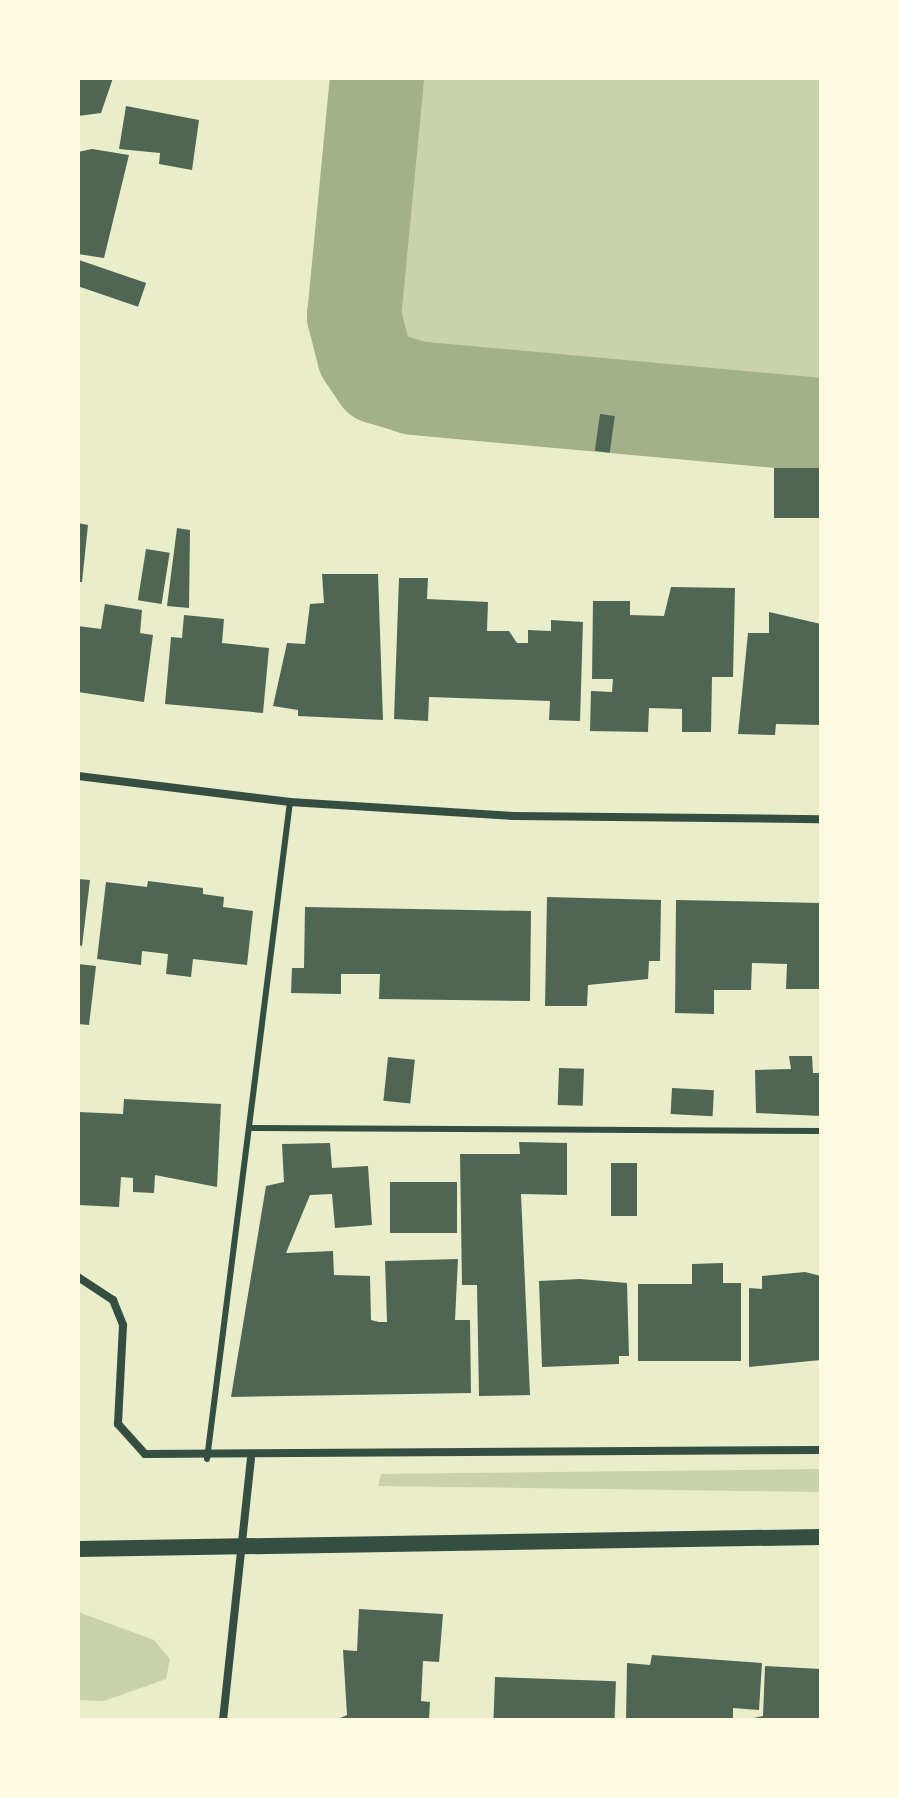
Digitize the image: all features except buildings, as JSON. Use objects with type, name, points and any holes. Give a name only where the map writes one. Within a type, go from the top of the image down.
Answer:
[{"type":"main road","points":[[78,1549],[821,1537]]},
{"type":"street","points":[[78,776],[290,802],[514,816],[821,819]]},
{"type":"street","points":[[78,1277],[113,1300],[123,1325],[116,1406],[128,1443],[164,1458],[821,1450]]},
{"type":"street","points":[[223,1720],[251,1458]]},
{"type":"lane","points":[[207,1459],[290,802]]},
{"type":"lane","points":[[250,1128],[821,1131]]},
{"type":"green space","points":[[398,78],[821,78],[821,425],[414,388],[379,377],[364,355],[374,317]]},
{"type":"green space","points":[[821,1469],[821,1492],[378,1486],[381,1474]]},
{"type":"green space","points":[[78,1612],[154,1640],[170,1659],[166,1679],[104,1701],[78,1700]]},
{"type":"waterway","points":[[377,78],[354,316],[364,355],[379,377],[414,388],[821,425]]}]
